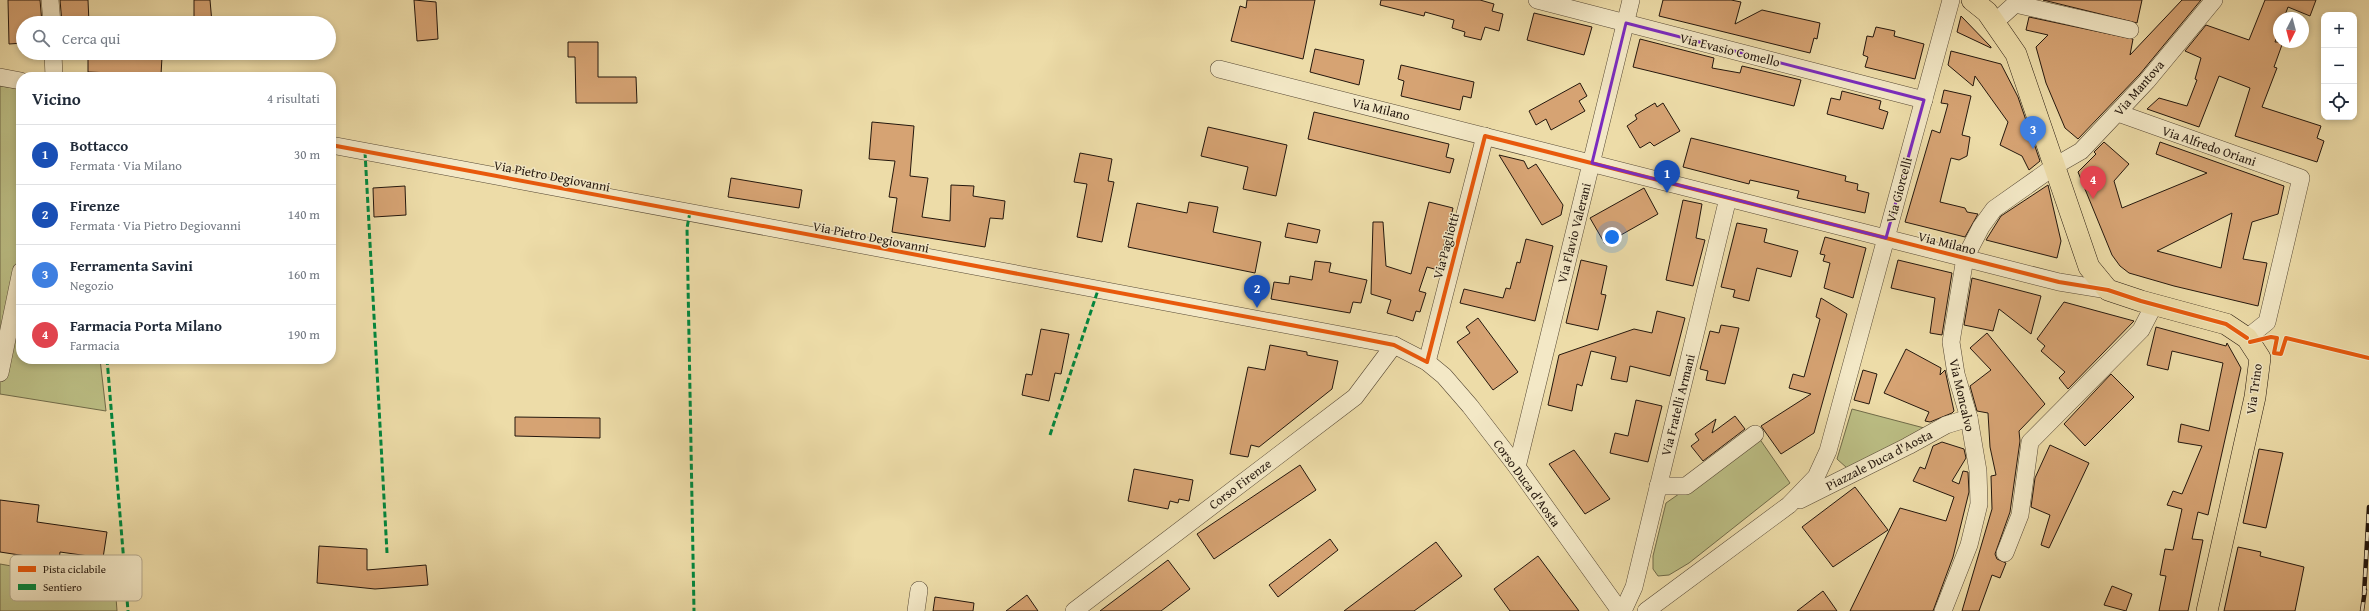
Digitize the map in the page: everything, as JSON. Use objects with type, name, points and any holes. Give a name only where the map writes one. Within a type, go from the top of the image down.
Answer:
[{"type":"main road","points":[[1972,0],[1987,12],[2016,54],[2089,267],[2108,290]]},
{"type":"main road","name":"Via Milano","points":[[2108,290],[2154,305],[2226,324],[2247,338]]},
{"type":"main road","name":"Via Trino","points":[[2207,611],[2255,397],[2260,358],[2247,338]]},
{"type":"street","points":[[50,0],[51,16]]},
{"type":"street","name":"Via Evasio Comello","points":[[1537,0],[1924,100]]},
{"type":"street","name":"Via Flavio Valerani","points":[[1517,467],[1631,0]]},
{"type":"street","name":"Via Giorcelli","points":[[1841,403],[1951,0]]},
{"type":"street","name":"Via Mantova","points":[[2055,166],[2082,151],[2118,113],[2208,9],[2214,0]]},
{"type":"street","points":[[1994,23],[2015,2],[2130,30]]},
{"type":"street","points":[[53,60],[54,72]]},
{"type":"street","name":"Via Milano","points":[[1219,69],[1638,174],[2059,282],[2108,290]]},
{"type":"street","points":[[0,77],[16,80]]},
{"type":"street","name":"Via Alfredo Oriani","points":[[2118,113],[2301,178],[2267,322],[2247,338]]},
{"type":"street","name":"Via Pagliotti","points":[[1427,362],[1486,136]]},
{"type":"street","name":"Via Pietro Degiovanni","points":[[336,146],[1394,345],[1427,362]]},
{"type":"street","name":"Via Moncalvo","points":[[1943,611],[1969,545],[1979,504],[1978,471],[1969,418],[1956,374],[1951,342],[1965,258],[1981,227],[1994,209],[2055,166]]},
{"type":"street","name":"Via Fratelli Armani","points":[[1621,611],[1634,587],[1728,198]]},
{"type":"street","points":[[0,373],[16,295]]},
{"type":"street","points":[[2005,553],[2020,515],[2030,442],[2141,330],[2154,305]]},
{"type":"street","name":"Corso Firenze","points":[[1074,611],[1355,397],[1394,345]]},
{"type":"street","name":"Corso Duca d'Aosta","points":[[1427,362],[1444,376],[1470,406],[1517,467],[1621,611]]},
{"type":"street","name":"Piazzale Duca d'Aosta","points":[[1790,505],[1816,477],[1828,451],[1841,403]]},
{"type":"street","name":"Piazzale Duca d'Aosta","points":[[1646,611],[1790,505],[1908,446],[1946,425],[1969,418]]},
{"type":"street","points":[[1658,486],[1686,486],[1755,434]]},
{"type":"street","points":[[916,611],[919,590]]},
{"type":"highlighted area","points":[[1626,23],[1924,100],[1886,238],[1592,163]]},
{"type":"green space","points":[[0,86],[16,88],[16,364],[101,364],[106,411],[0,394]]},
{"type":"green space","points":[[1852,409],[1928,429],[1847,468],[1837,459]]},
{"type":"green space","points":[[1759,438],[1790,483],[1689,563],[1669,575],[1658,576],[1653,569],[1653,556],[1666,503]]},
{"type":"green space","points":[[0,564],[10,566],[10,601],[116,601],[117,611],[0,611]]},
{"type":"building","points":[[8,0],[40,0],[41,16],[16,16],[16,44],[9,44]]},
{"type":"building","points":[[60,0],[88,0],[89,16],[61,16]]},
{"type":"building","points":[[194,0],[210,0],[211,16],[194,16]]},
{"type":"building","points":[[414,0],[436,2],[438,39],[417,41]]},
{"type":"building","points":[[1247,0],[1315,0],[1303,59],[1231,41],[1240,6],[1246,8]]},
{"type":"building","points":[[1381,0],[1480,0],[1494,4],[1492,11],[1503,14],[1499,31],[1485,27],[1481,40],[1464,36],[1465,32],[1452,28],[1454,20],[1425,12],[1424,16],[1380,5]]},
{"type":"building","points":[[1663,0],[1731,0],[1741,2],[1735,24],[1762,10],[1820,23],[1817,39],[1814,38],[1810,53],[1659,16]]},
{"type":"building","points":[[2043,0],[2142,0],[2137,23]]},
{"type":"building","points":[[2182,0],[2201,0],[2140,74],[2078,139],[2065,128],[2046,83],[2036,47],[2048,35],[2026,30],[2029,17],[2133,39],[2130,55]]},
{"type":"building","points":[[2265,0],[2316,0],[2310,16],[2309,12],[2300,12],[2288,7],[2286,12],[2273,12],[2273,48],[2281,48],[2274,67],[2277,68],[2262,107],[2321,126],[2317,138],[2324,141],[2317,162],[2235,136],[2250,88],[2219,76],[2199,127],[2147,109],[2159,98],[2187,106],[2197,80],[2195,79],[2201,58],[2185,51],[2206,25],[2249,40]]},
{"type":"building","points":[[1534,13],[1592,27],[1584,55],[1527,40]]},
{"type":"building","points":[[1961,16],[1991,47],[1991,48],[1957,32]]},
{"type":"building","points":[[1876,27],[1895,31],[1894,36],[1924,44],[1915,79],[1865,67],[1868,57],[1863,55],[1867,36],[1873,37]]},
{"type":"building","points":[[1640,39],[1714,58],[1712,68],[1740,73],[1742,66],[1801,80],[1794,106],[1633,67]]},
{"type":"building","points":[[568,42],[598,42],[598,77],[636,77],[637,103],[576,103],[575,57],[568,57]]},
{"type":"building","points":[[1315,49],[1364,60],[1359,85],[1310,72]]},
{"type":"building","points":[[1951,51],[2001,64],[2018,97],[2040,161],[2029,170],[2022,156],[2000,145],[2008,122],[1975,76],[1973,86],[1948,65]]},
{"type":"building","points":[[88,60],[162,60],[161,72],[88,72]]},
{"type":"building","points":[[1401,65],[1474,82],[1471,98],[1463,96],[1460,110],[1401,96],[1404,81],[1398,79]]},
{"type":"building","points":[[1580,83],[1587,96],[1579,101],[1585,111],[1551,130],[1546,119],[1536,125],[1529,111]]},
{"type":"building","points":[[1944,90],[1971,96],[1962,135],[1970,137],[1967,156],[1959,160],[1951,158],[1940,202],[1965,208],[1967,212],[1978,214],[1965,237],[1905,222],[1932,130],[1940,133],[1948,104],[1941,103]]},
{"type":"building","points":[[1842,91],[1881,101],[1879,109],[1888,112],[1883,129],[1827,114],[1831,98],[1840,100]]},
{"type":"building","points":[[1655,103],[1657,107],[1663,103],[1680,131],[1654,146],[1650,142],[1640,148],[1627,126],[1637,119],[1635,115]]},
{"type":"building","points":[[1314,112],[1449,144],[1446,157],[1454,159],[1450,173],[1308,139]]},
{"type":"building","points":[[872,122],[914,126],[910,176],[928,178],[922,217],[950,221],[951,185],[974,186],[973,196],[1005,201],[1003,219],[990,218],[985,247],[892,232],[897,198],[889,197],[895,161],[869,159]]},
{"type":"building","points":[[1208,127],[1287,145],[1276,196],[1243,189],[1248,167],[1201,156]]},
{"type":"building","points":[[1691,138],[1846,176],[1845,181],[1858,184],[1857,190],[1869,193],[1865,213],[1797,198],[1799,191],[1750,180],[1749,184],[1683,167]]},
{"type":"building","points":[[2104,142],[2129,164],[2114,181],[2122,208],[2207,173],[2156,154],[2160,142],[2284,186],[2278,214],[2252,222],[2243,259],[2267,263],[2258,306],[2174,286],[2129,273],[2120,266],[2112,255],[2078,172],[2096,154],[2094,152]],"holes":[[[2232,213],[2221,268],[2157,251]]]},
{"type":"building","points":[[1080,153],[1112,159],[1108,181],[1114,182],[1102,242],[1077,237],[1087,184],[1074,182]]},
{"type":"building","points":[[1499,155],[1524,161],[1528,169],[1536,164],[1563,205],[1561,215],[1542,225]]},
{"type":"building","points":[[731,178],[802,190],[799,208],[728,197]]},
{"type":"building","points":[[2048,185],[2061,241],[2057,258],[1986,240],[2001,216]]},
{"type":"building","points":[[405,186],[406,215],[374,217],[373,188]]},
{"type":"building","points":[[1644,188],[1658,214],[1605,244],[1590,218]]},
{"type":"building","points":[[1683,200],[1702,204],[1696,238],[1705,240],[1693,286],[1666,280]]},
{"type":"building","points":[[1189,202],[1218,207],[1213,232],[1261,242],[1255,273],[1128,247],[1137,203],[1187,213]]},
{"type":"building","points":[[1429,202],[1453,208],[1438,270],[1427,267],[1419,291],[1426,293],[1420,312],[1416,311],[1413,321],[1387,313],[1391,300],[1371,294],[1373,222],[1383,222],[1386,266],[1411,274]]},
{"type":"building","points":[[1288,223],[1320,230],[1317,243],[1285,237]]},
{"type":"building","points":[[1737,223],[1767,229],[1764,242],[1798,251],[1791,277],[1757,268],[1749,301],[1733,297],[1735,290],[1721,287]]},
{"type":"building","points":[[1825,237],[1866,248],[1853,298],[1824,288],[1830,263],[1823,261],[1825,255],[1820,254]]},
{"type":"building","points":[[1526,239],[1553,246],[1535,321],[1460,303],[1464,289],[1503,298],[1506,288],[1510,289],[1517,262],[1520,263]]},
{"type":"building","points":[[1581,260],[1607,266],[1601,294],[1606,295],[1598,330],[1566,323]]},
{"type":"building","points":[[1898,260],[1952,273],[1942,335],[1930,333],[1935,298],[1891,288]]},
{"type":"building","points":[[1315,261],[1331,263],[1329,272],[1367,280],[1361,303],[1353,302],[1350,313],[1271,299],[1274,282],[1289,284],[1290,276],[1312,280]]},
{"type":"building","points":[[1972,278],[2041,296],[2031,334],[1999,309],[1993,331],[1964,325]]},
{"type":"building","points":[[1821,298],[1847,314],[1814,433],[1781,454],[1761,426],[1811,394],[1789,388],[1793,374],[1804,377],[1820,319],[1816,317]]},
{"type":"building","points":[[2064,302],[2134,321],[2068,389],[2059,378],[2065,372],[2041,351],[2045,346],[2037,339]]},
{"type":"building","points":[[1657,311],[1685,318],[1670,376],[1630,366],[1627,382],[1611,379],[1616,357],[1591,351],[1582,386],[1577,384],[1572,411],[1548,405],[1559,355],[1634,329],[1652,333]]},
{"type":"building","points":[[1478,318],[1518,372],[1493,390],[1457,342],[1470,333],[1466,327]]},
{"type":"building","points":[[1721,325],[1739,328],[1725,384],[1706,380],[1708,371],[1700,369],[1710,331],[1719,333]]},
{"type":"building","points":[[2156,327],[2226,346],[2227,343],[2241,368],[2208,515],[2198,512],[2192,539],[2203,540],[2188,611],[2159,611],[2166,576],[2160,575],[2165,549],[2173,550],[2182,509],[2167,505],[2173,491],[2182,494],[2202,446],[2178,442],[2181,424],[2209,431],[2223,363],[2172,351],[2168,370],[2147,365]]},
{"type":"building","points":[[1041,329],[1069,334],[1061,374],[1055,373],[1049,401],[1022,395],[1026,374],[1032,375]]},
{"type":"building","points":[[1987,333],[2045,404],[2019,431],[2020,441],[2010,512],[1995,554],[1997,559],[2006,563],[2000,578],[1992,575],[1979,611],[1962,611],[1992,509],[1991,476],[1996,475],[1990,447],[1988,413],[1977,411],[1970,386],[1991,370],[1970,348]]},
{"type":"building","points":[[1270,345],[1307,352],[1307,355],[1338,361],[1332,389],[1259,447],[1251,445],[1248,457],[1230,454],[1248,367],[1265,370]]},
{"type":"building","points":[[1906,349],[1941,368],[1940,375],[1945,370],[1954,411],[1952,413],[1930,422],[1925,421],[1929,412],[1884,393]]},
{"type":"building","points":[[1863,370],[1877,374],[1869,404],[1854,400]]},
{"type":"building","points":[[2111,374],[2134,397],[2085,446],[2064,424]]},
{"type":"building","points":[[1636,400],[1662,406],[1648,462],[1610,453],[1615,433],[1628,436]]},
{"type":"building","points":[[1735,416],[1745,429],[1703,461],[1691,446],[1699,440],[1695,434],[1716,419],[1712,433]]},
{"type":"building","points":[[515,417],[600,418],[600,438],[515,436]]},
{"type":"building","points":[[1942,442],[1964,449],[1966,458],[1952,481],[1959,484],[1963,471],[1968,472],[1969,492],[1953,557],[1933,611],[1850,611],[1900,508],[1946,521],[1954,497],[1913,481],[1920,467],[1925,469],[1933,446]]},
{"type":"building","points":[[2050,445],[2089,463],[2049,548],[2041,545],[2050,515],[2031,507],[2035,478]]},
{"type":"building","points":[[2259,449],[2283,453],[2266,528],[2243,523]]},
{"type":"building","points":[[1574,450],[1610,499],[1585,514],[1549,464]]},
{"type":"building","points":[[1300,465],[1316,490],[1214,559],[1197,534]]},
{"type":"building","points":[[1134,469],[1193,480],[1189,501],[1179,499],[1178,503],[1170,501],[1168,509],[1128,501]]},
{"type":"building","points":[[1855,487],[1888,530],[1833,567],[1802,527]]},
{"type":"building","points":[[0,500],[39,505],[37,522],[107,532],[103,555],[82,555],[60,552],[60,555],[20,555],[0,552]]},
{"type":"building","points":[[1330,539],[1338,550],[1278,597],[1269,585]]},
{"type":"building","points":[[1436,542],[1462,576],[1414,611],[1344,611]]},
{"type":"building","points":[[319,546],[367,549],[367,570],[426,565],[428,585],[375,589],[317,583]]},
{"type":"building","points":[[2238,547],[2261,552],[2260,556],[2304,567],[2295,611],[2224,611]]},
{"type":"building","points":[[1538,556],[1579,611],[1510,611],[1494,589]]},
{"type":"building","points":[[1168,560],[1190,589],[1161,611],[1100,611]]},
{"type":"building","points":[[2112,586],[2132,594],[2126,611],[2104,605]]},
{"type":"building","points":[[1823,591],[1837,611],[1797,611]]},
{"type":"building","points":[[1027,595],[1038,611],[1006,611]]},
{"type":"building","points":[[935,597],[974,603],[973,611],[933,611]]},
{"type":"railway","points":[[2364,595],[2369,507]]},
{"type":"railway","points":[[2362,611],[2365,590]]},
{"type":"marked path","points":[[365,152],[387,553]]},
{"type":"marked path","points":[[690,212],[687,228],[694,611]]},
{"type":"marked path","points":[[1050,435],[1098,290]]},
{"type":"marked path","points":[[107,364],[123,555]]},
{"type":"marked path","points":[[127,601],[128,611]]},
{"type":"cycle path","points":[[336,146],[1344,335],[1394,345],[1427,362],[1485,136],[2059,282],[2108,290],[2141,301],[2226,324],[2247,338]]},
{"type":"cycle path","points":[[2250,342],[2271,337],[2277,338],[2274,353],[2281,354],[2286,338],[2369,358]]},
{"type":"place","name":"Ferramenta Savini","points":[[2033,149]]},
{"type":"place","name":"Bottacco","points":[[1667,193]]},
{"type":"place","name":"Farmacia Porta Milano","points":[[2093,199]]},
{"type":"place","name":"Firenze","points":[[1257,308]]}]
